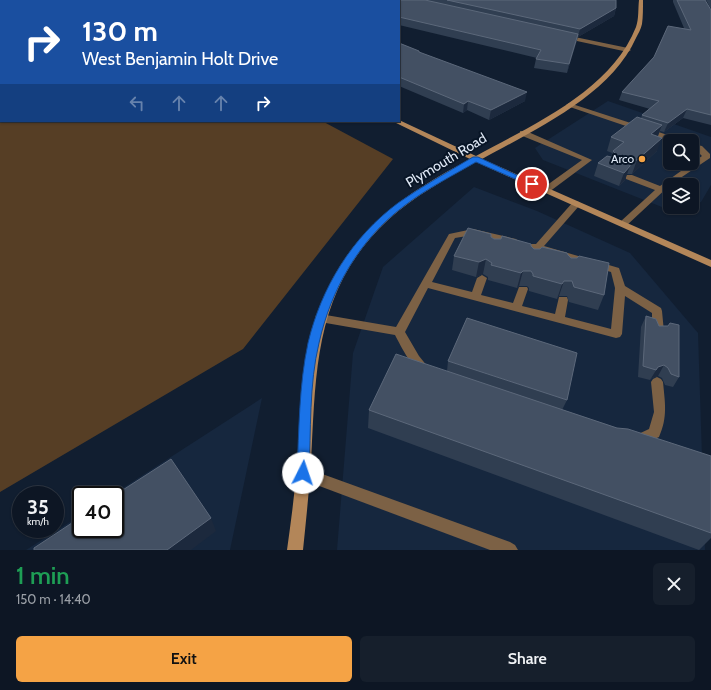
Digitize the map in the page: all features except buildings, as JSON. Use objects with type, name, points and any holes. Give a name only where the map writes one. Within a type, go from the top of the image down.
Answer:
[{"type":"street","name":"Plymouth Road","points":[[295,550],[303,473],[308,377],[313,344],[320,318],[329,295],[344,267],[361,243],[380,222],[401,205],[423,190],[569,105],[609,74],[628,50],[637,34],[642,12],[641,0]]},
{"type":"street","points":[[558,35],[628,50]]},
{"type":"street","points":[[569,105],[663,136]]},
{"type":"street","points":[[397,122],[476,159],[711,264]]},
{"type":"street","points":[[523,133],[591,161],[546,190]]},
{"type":"street","points":[[699,148],[707,156],[699,162]]},
{"type":"street","points":[[624,224],[661,189],[687,170]]},
{"type":"street","points":[[629,177],[661,189]]},
{"type":"street","points":[[532,260],[538,247],[576,204]]},
{"type":"street","points":[[399,332],[452,236],[473,232],[538,247],[615,270],[620,288],[616,334],[426,284]]},
{"type":"street","points":[[494,250],[498,237]]},
{"type":"street","points":[[569,269],[571,257]]},
{"type":"street","points":[[475,297],[482,278]]},
{"type":"street","points":[[620,288],[657,311],[658,332]]},
{"type":"street","points":[[516,308],[523,290]]},
{"type":"street","points":[[560,320],[563,300]]},
{"type":"street","points":[[320,318],[399,332],[415,359],[430,377],[437,379]]},
{"type":"street","points":[[622,440],[636,442],[654,433],[660,412],[657,382]]},
{"type":"street","points":[[303,473],[510,550]]},
{"type":"shaded area","points":[[608,101],[711,137],[711,185],[701,202],[699,203],[699,178],[663,178],[663,207],[543,160],[535,148]]},
{"type":"shaded area","points":[[0,122],[324,122],[393,159],[243,349],[0,492]]},
{"type":"shaded area","points":[[474,187],[537,211],[630,253],[698,333],[705,550],[337,550],[353,353],[383,267]]},
{"type":"shaded area","points":[[262,398],[230,550],[26,550],[45,538],[64,538],[64,526],[72,521],[72,538],[124,538],[124,487]]},
{"type":"place","name":"Arco","points":[[642,159]]},
{"type":"route","points":[[303,473],[308,377],[313,344],[320,318],[329,295],[344,267],[361,243],[380,222],[401,205],[423,190],[476,159],[532,184]]}]
